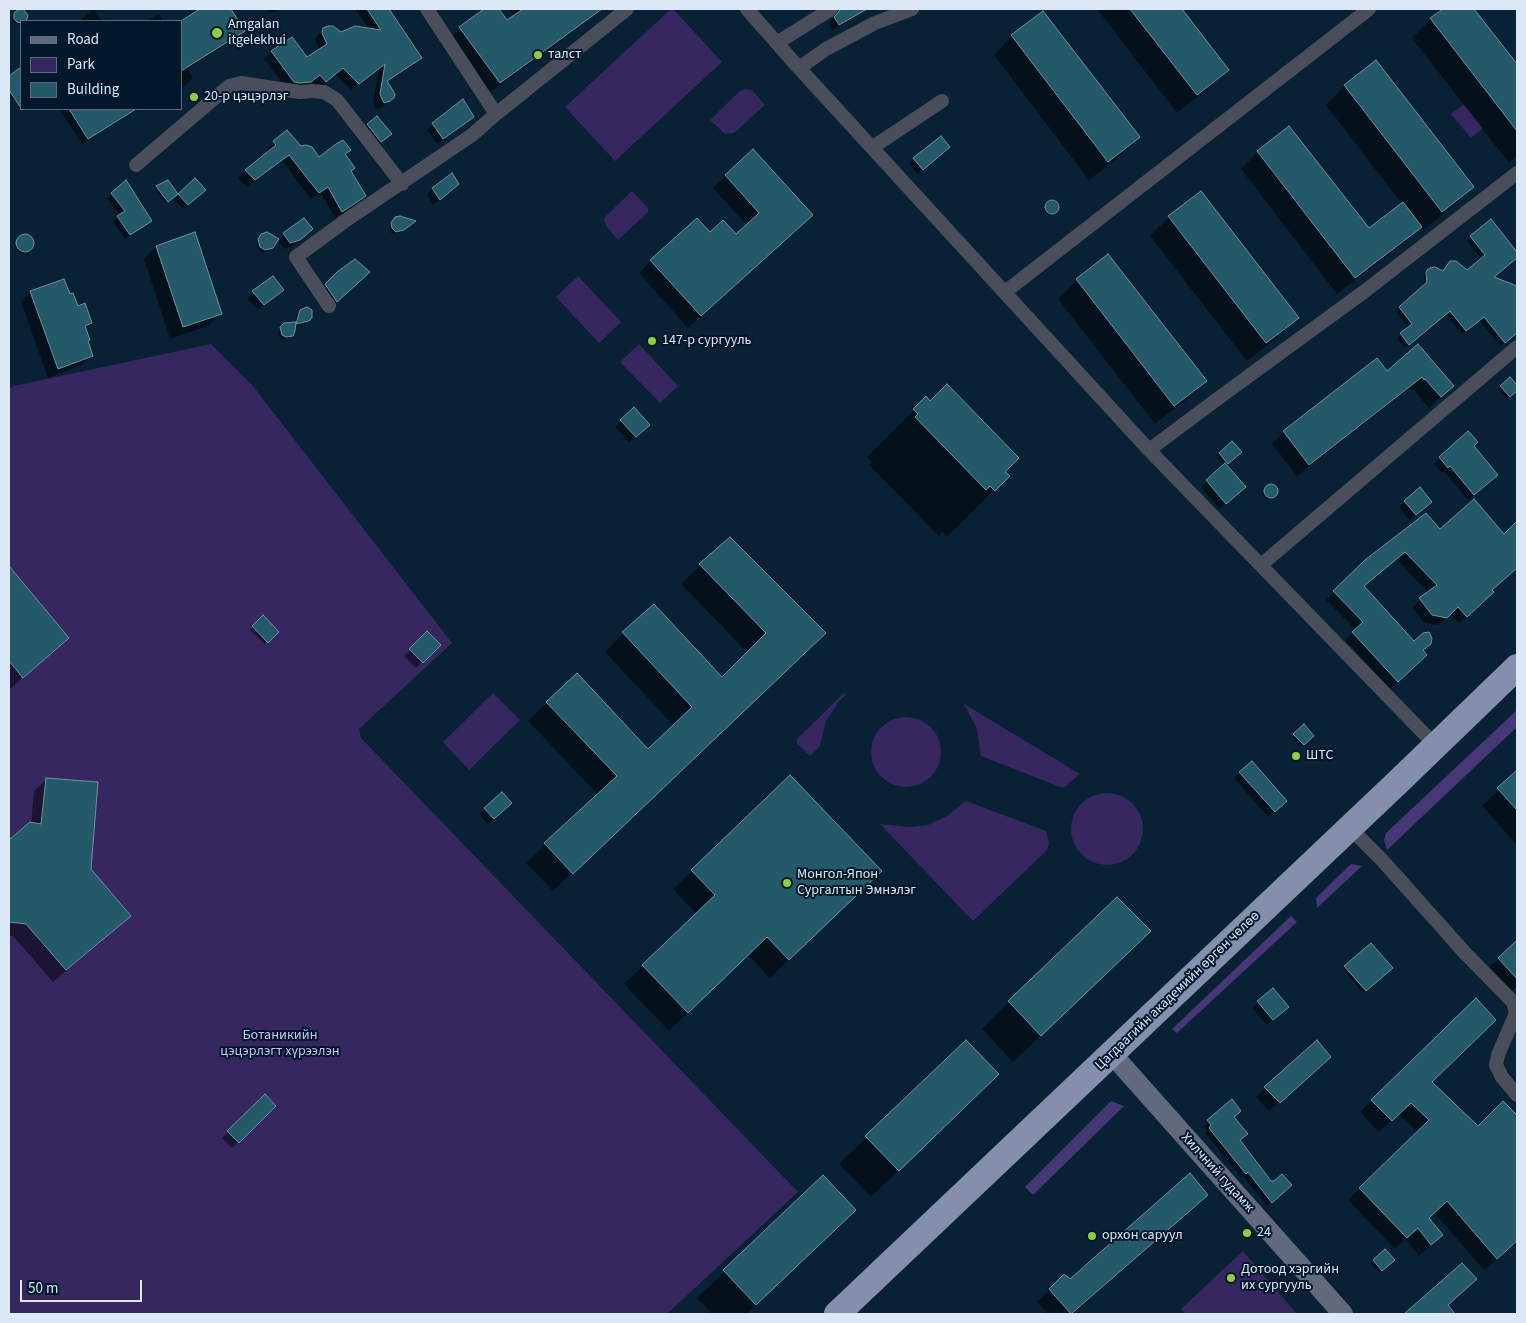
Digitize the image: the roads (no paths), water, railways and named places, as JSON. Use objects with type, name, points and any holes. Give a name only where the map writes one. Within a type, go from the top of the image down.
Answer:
[{"type":"highway","name":"Цагдаагийн академийн өргөн чөлөө","points":[[837,1314],[1350,828],[1517,666]]},
{"type":"main road","name":"Хилчний гудамж","points":[[1111,1053],[1343,1314]]},
{"type":"street","points":[[427,9],[496,114]]},
{"type":"street","points":[[329,306],[296,257],[472,134],[627,9]]},
{"type":"street","points":[[747,9],[1149,450],[1435,745]]},
{"type":"street","points":[[777,43],[831,9]]},
{"type":"street","points":[[799,68],[826,48],[874,23],[912,9]]},
{"type":"street","points":[[1005,292],[1368,9]]},
{"type":"street","points":[[136,165],[229,86],[240,82],[300,92],[324,92],[337,100],[402,184]]},
{"type":"street","points":[[873,147],[942,101]]},
{"type":"street","points":[[1149,450],[1365,291],[1517,173]]},
{"type":"street","points":[[1260,565],[1517,348]]},
{"type":"street","points":[[1350,828],[1382,860],[1465,953],[1513,1002],[1516,1013],[1498,1055],[1496,1065],[1502,1077],[1517,1095]]},
{"type":"place","name":"Amgalan itgelekhui","points":[[217,33]]},
{"type":"place","name":"талст","points":[[538,55]]},
{"type":"place","name":"20-р цэцэрлэг","points":[[194,97]]},
{"type":"place","name":"147-р сургууль","points":[[652,341]]},
{"type":"place","name":"ШТС","points":[[1296,756]]},
{"type":"place","name":"Монгол-Япон Сургалтын Эмнэлэг","points":[[787,883]]},
{"type":"place","name":"24","points":[[1247,1233]]},
{"type":"place","name":"орхон саруул","points":[[1092,1236]]},
{"type":"place","name":"Дотоод хэргийн их сургууль","points":[[1231,1278]]},
{"type":"park label","name":"Ботаникийн цэцэрлэгт хүрээлэн","points":[[280,1044]]}]
